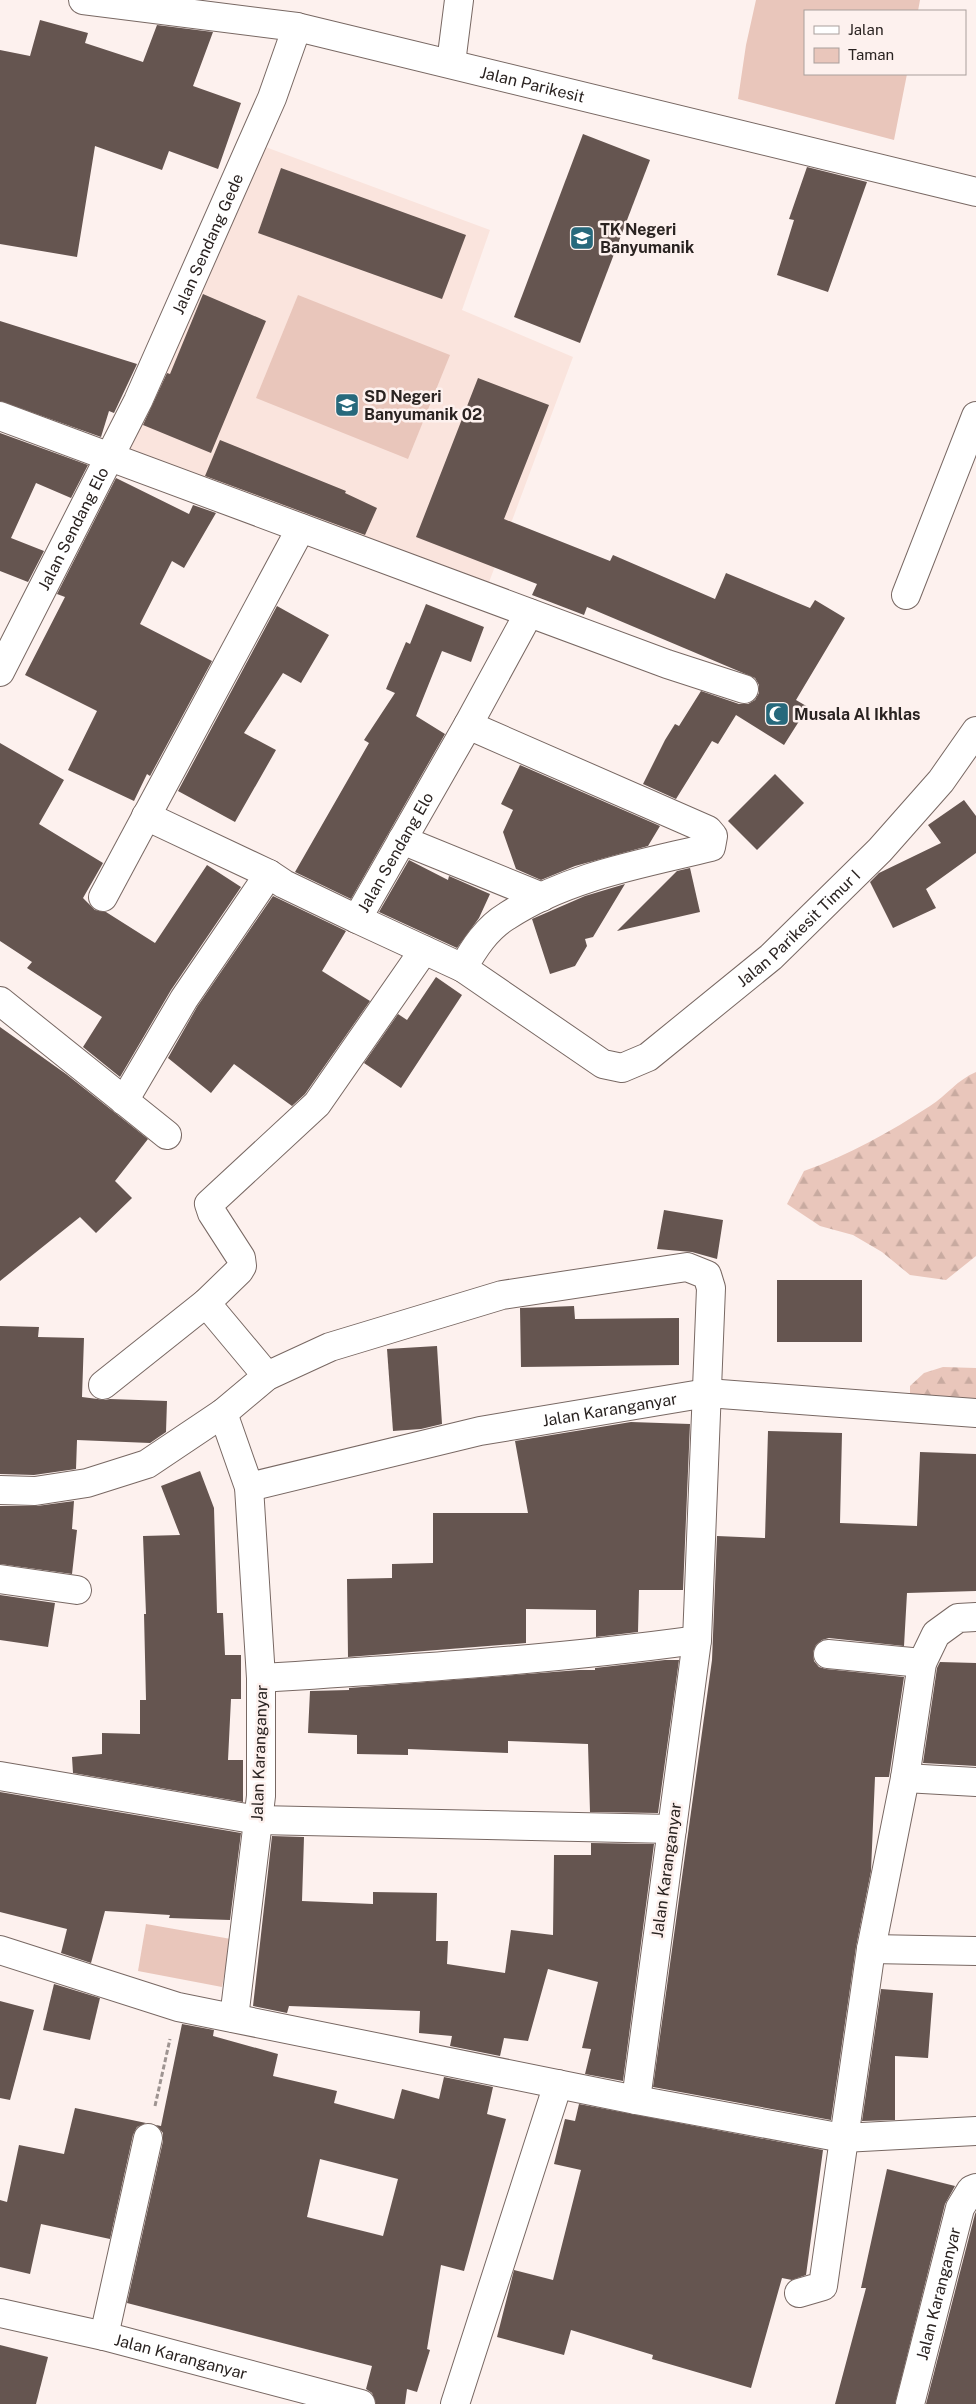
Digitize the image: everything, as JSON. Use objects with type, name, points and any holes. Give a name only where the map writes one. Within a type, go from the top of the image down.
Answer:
[{"type":"street","name":"Jalan Parikesit","points":[[82,0],[195,7],[297,27],[976,192]]},
{"type":"street","points":[[451,64],[459,0]]},
{"type":"street","name":"Jalan Sendang Gede","points":[[111,458],[268,107],[297,27]]},
{"type":"street","points":[[0,416],[111,458]]},
{"type":"street","points":[[906,595],[976,416]]},
{"type":"street","name":"Jalan Sendang Elo","points":[[0,672],[111,458],[667,664],[744,689]]},
{"type":"street","points":[[103,897],[301,528]]},
{"type":"street","name":"Jalan Sendang Elo","points":[[146,816],[269,874],[284,884],[357,919],[468,725],[529,613]]},
{"type":"street","points":[[463,968],[482,938],[506,916],[590,877],[712,847],[713,836],[708,830],[468,725]]},
{"type":"street","name":"Jalan Parikesit Timur I","points":[[357,919],[463,968],[603,1064],[622,1068],[648,1057],[771,957],[880,850],[941,781],[976,731]]},
{"type":"street","points":[[402,840],[542,898]]},
{"type":"street","points":[[124,1100],[184,999],[269,874]]},
{"type":"street","points":[[103,1385],[206,1303],[242,1266],[241,1258],[212,1213],[209,1204],[317,1104],[424,950]]},
{"type":"street","points":[[0,1001],[168,1135]]},
{"type":"street","name":"Jalan Karanganyar","points":[[267,1376],[330,1347],[502,1295],[687,1267],[707,1274],[712,1288],[697,1640],[636,2100]]},
{"type":"street","points":[[0,1490],[36,1491],[87,1483],[148,1464],[224,1413],[267,1376],[206,1303]]},
{"type":"street","name":"Jalan Karanganyar","points":[[249,1487],[480,1430],[707,1393],[976,1413]]},
{"type":"street","name":"Jalan Karanganyar","points":[[224,1413],[249,1487],[262,1678],[261,1796],[234,2018]]},
{"type":"street","points":[[0,1579],[77,1590]]},
{"type":"street","points":[[799,2293],[823,2286],[871,1949],[905,1778],[922,1662],[936,1634],[958,1618],[976,1617]]},
{"type":"street","points":[[262,1678],[415,1669],[631,1649],[697,1640]]},
{"type":"street","points":[[828,1654],[922,1662]]},
{"type":"street","points":[[0,1776],[258,1820],[672,1830]]},
{"type":"street","points":[[905,1778],[976,1782]]},
{"type":"street","points":[[871,1949],[976,1951]]},
{"type":"street","points":[[0,1950],[178,2007],[636,2100],[843,2138],[976,2131]]},
{"type":"street","points":[[455,2404],[558,2084]]},
{"type":"street","points":[[104,2336],[148,2138]]},
{"type":"street","name":"Jalan Karanganyar","points":[[910,2404],[960,2208],[971,2190],[976,2188]]},
{"type":"street","name":"Jalan Karanganyar","points":[[0,2313],[104,2336],[361,2404]]},
{"type":"path","points":[[148,2138],[178,2007]]},
{"type":"shaded area","name":"SD Negeri Banyumanik 02","points":[[260,145],[490,230],[462,310],[573,357],[485,593],[116,453]]},
{"type":"green space","points":[[756,0],[920,0],[918,10],[804,10],[804,75],[907,75],[894,140],[738,99],[746,45]]},
{"type":"green space","points":[[298,295],[450,355],[408,459],[256,398]]},
{"type":"green space","points":[[976,1072],[976,1256],[946,1280],[910,1275],[882,1252],[853,1235],[820,1226],[787,1204],[804,1171],[837,1158],[900,1125],[930,1106],[963,1079]]},
{"type":"green space","points":[[943,1367],[976,1368],[976,1426],[916,1423],[910,1405],[910,1386],[924,1373]]},
{"type":"green space","points":[[146,1924],[231,1939],[222,1987],[138,1971]]},
{"type":"building","points":[[40,20],[88,33],[85,43],[143,62],[157,25],[213,32],[193,86],[241,103],[218,169],[169,151],[162,170],[95,146],[77,257],[0,244],[0,50],[30,56]]},
{"type":"building","name":"TK Negeri Banyumanik","points":[[583,134],[650,160],[580,343],[514,317]]},
{"type":"building","points":[[807,167],[867,182],[828,292],[777,275],[794,220],[789,219]]},
{"type":"building","points":[[281,168],[466,235],[442,299],[258,233]]},
{"type":"building","points":[[203,294],[266,321],[211,453],[143,425],[167,373],[170,374]]},
{"type":"building","points":[[0,321],[137,364],[114,413],[109,411],[101,437],[0,401]]},
{"type":"building","points":[[478,378],[549,405],[504,519],[610,561],[613,555],[715,599],[726,573],[810,608],[815,600],[845,618],[796,700],[808,707],[784,745],[736,715],[718,744],[712,741],[676,799],[643,784],[665,740],[675,724],[679,726],[701,691],[739,704],[748,704],[755,700],[759,693],[759,685],[755,678],[587,607],[584,615],[532,595],[537,584],[416,537]]},
{"type":"building","points":[[0,433],[88,465],[71,498],[36,483],[11,538],[44,551],[28,582],[0,571]]},
{"type":"building","points":[[220,440],[346,491],[345,493],[377,508],[365,535],[205,476]]},
{"type":"building","points":[[116,478],[189,514],[193,505],[216,513],[184,568],[172,561],[140,624],[212,661],[150,776],[147,774],[134,801],[68,770],[97,711],[25,675],[65,597],[57,594]]},
{"type":"building","points":[[426,604],[484,627],[471,662],[442,651],[416,716],[445,734],[351,899],[295,872],[369,743],[364,740],[395,693],[386,689],[406,642],[410,644]]},
{"type":"building","points":[[277,606],[329,635],[301,683],[283,673],[244,733],[276,750],[235,822],[178,791]]},
{"type":"building","points":[[0,743],[64,780],[39,824],[103,863],[83,898],[95,910],[106,912],[155,943],[207,865],[241,887],[171,990],[120,1077],[83,1047],[102,1017],[27,968],[32,962],[0,941]]},
{"type":"building","points":[[520,765],[660,826],[648,846],[575,866],[541,880],[516,869],[503,832],[513,810],[501,804]]},
{"type":"building","points":[[775,774],[804,803],[757,850],[728,821]]},
{"type":"building","points":[[964,800],[976,816],[976,853],[926,889],[936,908],[893,928],[870,882],[879,873],[941,843],[928,825]]},
{"type":"building","points":[[409,860],[448,880],[449,876],[490,894],[479,918],[457,948],[379,912]]},
{"type":"building","points":[[690,868],[700,912],[617,931],[677,871]]},
{"type":"building","points":[[625,884],[593,937],[585,939],[587,946],[575,966],[550,974],[532,919],[585,896]]},
{"type":"building","points":[[273,896],[346,931],[322,971],[370,1001],[305,1094],[292,1106],[234,1064],[211,1093],[168,1058],[197,1007]]},
{"type":"building","points":[[436,977],[462,995],[401,1088],[364,1063],[398,1014],[407,1020]]},
{"type":"building","points":[[0,1027],[66,1074],[148,1139],[115,1181],[132,1198],[96,1233],[80,1217],[0,1281]]},
{"type":"building","points":[[664,1210],[723,1220],[717,1259],[692,1252],[657,1249]]},
{"type":"building","points":[[777,1280],[862,1280],[862,1342],[777,1342]]},
{"type":"building","points":[[574,1306],[575,1319],[679,1318],[679,1365],[521,1367],[520,1308]]},
{"type":"building","points":[[0,1326],[39,1327],[38,1337],[84,1338],[82,1397],[105,1400],[167,1401],[166,1432],[150,1443],[77,1440],[76,1469],[34,1475],[0,1474]]},
{"type":"building","points":[[437,1346],[442,1424],[421,1429],[393,1431],[387,1349]]},
{"type":"building","points":[[631,1422],[690,1424],[683,1590],[639,1590],[638,1632],[596,1637],[596,1610],[526,1609],[526,1643],[348,1657],[347,1579],[392,1578],[392,1564],[433,1563],[433,1513],[528,1513],[515,1441]]},
{"type":"building","points":[[768,1431],[842,1433],[840,1523],[917,1526],[920,1452],[976,1454],[976,1591],[907,1593],[904,1646],[829,1638],[822,1640],[816,1645],[813,1652],[814,1661],[819,1667],[826,1669],[904,1677],[889,1777],[875,1777],[871,1871],[856,1947],[831,2120],[653,2087],[712,1660],[717,1536],[765,1538]]},
{"type":"building","points":[[200,1471],[214,1508],[217,1613],[223,1613],[225,1655],[241,1655],[241,1699],[231,1699],[228,1760],[243,1760],[243,1802],[73,1773],[72,1757],[102,1754],[102,1733],[140,1734],[140,1700],[146,1700],[144,1614],[146,1614],[143,1536],[180,1535],[161,1486]]},
{"type":"building","points":[[74,1501],[72,1529],[77,1530],[72,1574],[0,1564],[0,1506],[37,1506]]},
{"type":"building","points":[[0,1595],[55,1603],[48,1647],[0,1640]]},
{"type":"building","points":[[679,1660],[658,1813],[590,1812],[588,1744],[508,1741],[508,1753],[408,1749],[408,1755],[357,1754],[357,1735],[308,1733],[310,1691],[349,1690],[349,1688],[595,1670],[595,1668]]},
{"type":"building","points":[[940,1662],[976,1663],[976,1766],[923,1763],[937,1668]]},
{"type":"building","points":[[0,1792],[241,1833],[230,1920],[169,1918],[170,1915],[105,1911],[91,1963],[61,1953],[67,1929],[0,1912]]},
{"type":"building","points":[[272,1836],[304,1837],[302,1901],[373,1904],[373,1892],[437,1893],[436,1941],[448,1941],[447,1964],[505,1973],[511,1930],[553,1935],[554,1855],[591,1855],[591,1843],[654,1844],[623,2081],[585,2074],[591,2049],[582,2048],[598,1982],[548,1969],[528,2041],[504,2038],[500,2056],[450,2046],[452,2036],[419,2033],[420,2011],[289,2006],[287,2013],[253,2006]]},
{"type":"building","points":[[54,1984],[100,1998],[90,2040],[43,2030]]},
{"type":"building","points":[[881,1989],[933,1993],[928,2058],[895,2056],[895,2120],[862,2121]]},
{"type":"building","points":[[0,2001],[34,2010],[10,2100],[0,2098]]},
{"type":"building","points":[[182,2024],[214,2030],[213,2036],[278,2054],[273,2076],[337,2091],[334,2103],[394,2119],[402,2089],[439,2099],[444,2077],[493,2087],[487,2114],[506,2119],[464,2271],[441,2265],[427,2349],[430,2350],[417,2392],[407,2389],[405,2404],[376,2404],[372,2393],[366,2389],[372,2366],[127,2303],[163,2141],[163,2133],[156,2125],[161,2126]],"holes":[[[320,2159],[398,2179],[383,2236],[307,2217]]]},
{"type":"building","points":[[579,2104],[823,2150],[806,2275],[792,2280],[782,2278],[751,2388],[652,2359],[653,2355],[571,2330],[564,2355],[497,2337],[514,2270],[553,2280],[581,2170],[554,2164],[565,2119],[575,2121]]},
{"type":"building","points":[[75,2108],[146,2123],[137,2127],[133,2135],[110,2239],[41,2224],[30,2274],[0,2267],[0,2200],[7,2202],[19,2145],[64,2154]]},
{"type":"building","points":[[887,2169],[955,2186],[945,2204],[895,2404],[835,2404],[866,2288],[861,2288]]},
{"type":"building","points":[[976,2212],[976,2404],[926,2404],[975,2214]]},
{"type":"building","points":[[0,2345],[48,2357],[36,2404],[0,2404]]},
{"type":"place","name":"TK Negeri Banyumanik","points":[[582,238]]},
{"type":"place","name":"SD Negeri Banyumanik 02","points":[[347,405]]},
{"type":"place","name":"Musala Al Ikhlas","points":[[777,714]]}]
